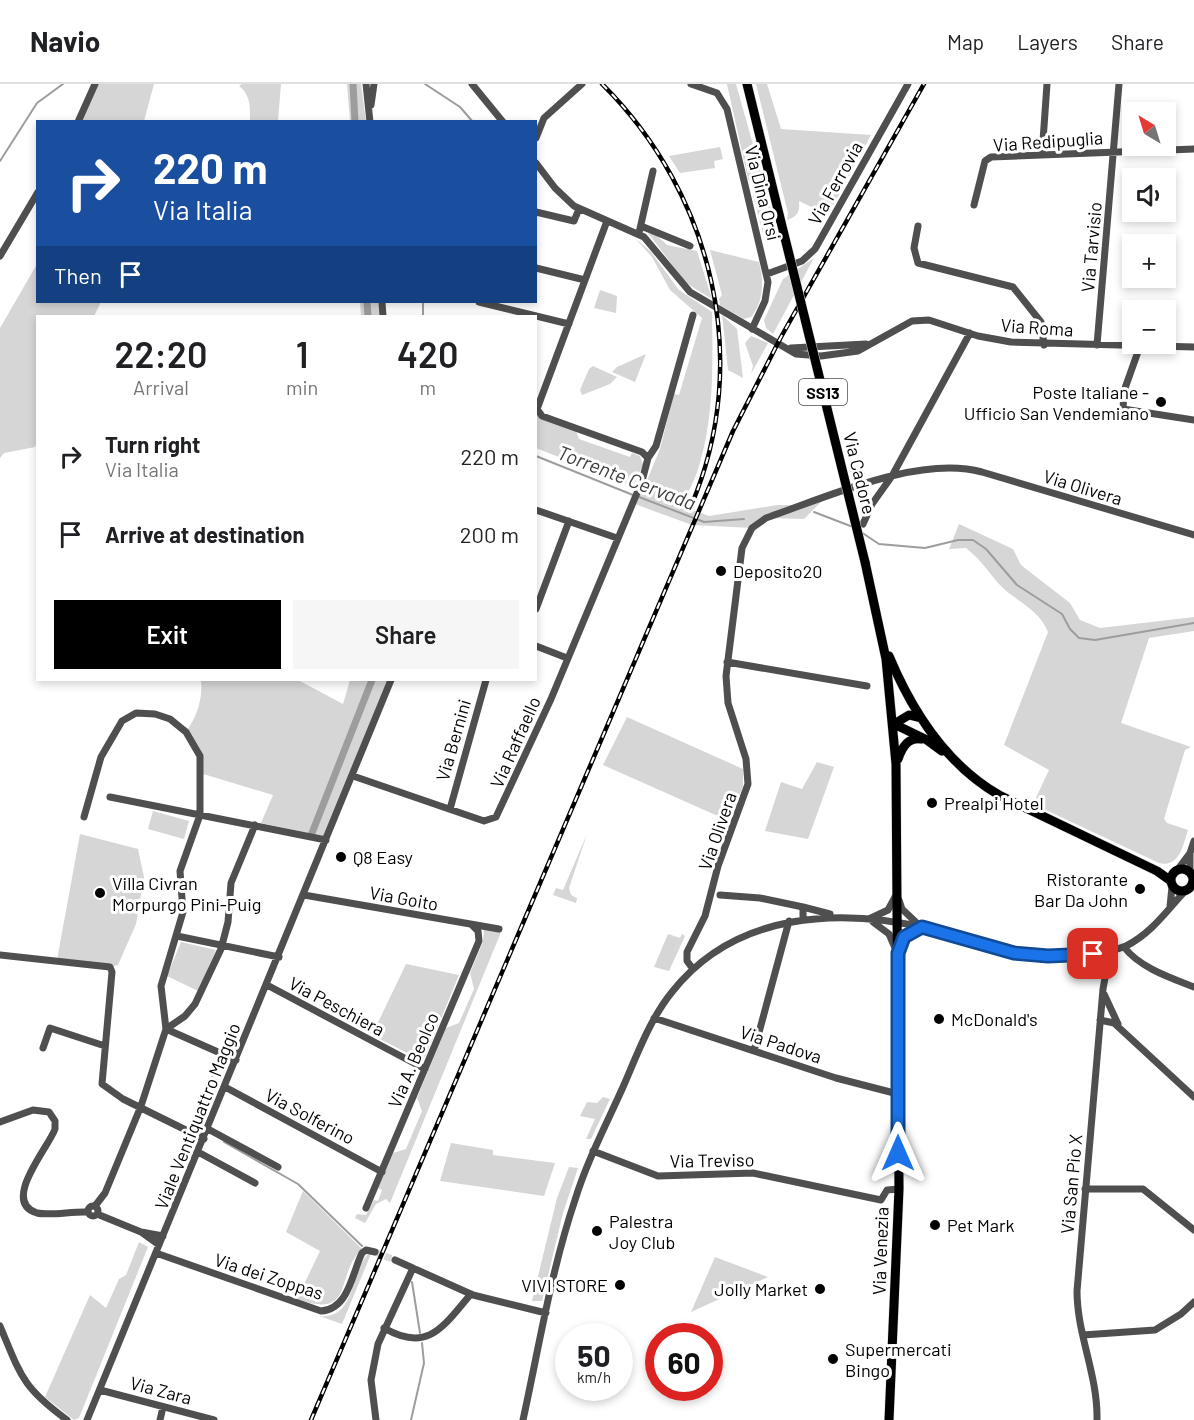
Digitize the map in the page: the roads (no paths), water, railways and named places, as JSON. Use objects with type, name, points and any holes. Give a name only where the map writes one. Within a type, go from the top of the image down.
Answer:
[{"type":"main road","name":"Via Cadore","points":[[747,87],[883,642],[894,724]]},
{"type":"main road","points":[[883,642],[904,690],[921,718],[962,768]]},
{"type":"main road","points":[[894,724],[909,715],[921,718]]},
{"type":"main road","points":[[894,724],[927,740],[977,782],[999,795],[1157,871],[1191,884]]},
{"type":"main road","name":"Via Venezia","points":[[889,1420],[899,1189],[894,724]]},
{"type":"main road","points":[[896,764],[901,751],[909,741],[915,738],[927,740]]},
{"type":"main road","points":[[1174,877],[1178,891],[1191,884]]},
{"type":"street","points":[[79,120],[95,84]]},
{"type":"street","points":[[366,84],[370,120]]},
{"type":"street","points":[[370,120],[374,84]]},
{"type":"street","points":[[472,84],[502,120]]},
{"type":"street","points":[[537,136],[544,118],[582,84]]},
{"type":"street","name":"Via Dina Orsi","points":[[691,84],[713,90],[725,102],[767,274],[767,295],[752,329]]},
{"type":"street","name":"Via Ferrovia","points":[[767,274],[802,261],[815,249],[908,84]]},
{"type":"street","points":[[1042,155],[1047,84]]},
{"type":"street","name":"Via Tarvisio","points":[[1097,345],[1119,84]]},
{"type":"street","name":"Via Redipuglia","points":[[974,205],[987,159],[1194,149]]},
{"type":"street","name":"Via Roma","points":[[537,164],[559,193],[579,209],[607,221],[690,246]]},
{"type":"street","points":[[640,230],[653,171]]},
{"type":"street","points":[[0,256],[36,195]]},
{"type":"street","points":[[537,212],[574,221],[579,209]]},
{"type":"street","points":[[607,221],[538,404],[539,413],[642,452],[648,458]]},
{"type":"street","points":[[918,226],[914,248],[918,263],[1012,287],[1041,322],[1044,345]]},
{"type":"street","name":"Via Roma","points":[[640,230],[686,289],[784,347],[800,349],[857,346],[885,337],[912,321],[929,320],[970,333],[1011,342],[1044,345],[1122,346]]},
{"type":"street","points":[[537,268],[585,280]]},
{"type":"street","points":[[483,303],[532,315]]},
{"type":"street","name":"Via Raffaello","points":[[353,776],[484,821],[499,813],[639,488],[648,458],[656,446],[693,315]]},
{"type":"street","points":[[537,316],[569,324]]},
{"type":"street","points":[[862,524],[872,504],[892,476],[970,333]]},
{"type":"street","name":"Via Roma","points":[[1176,347],[1194,347]]},
{"type":"street","points":[[1137,354],[1128,377],[1121,407],[1125,411],[1194,420]]},
{"type":"street","name":"Via Olivera","points":[[693,969],[687,961],[687,952],[705,916],[718,866],[748,784],[746,759],[728,703],[727,662],[742,548],[752,528],[766,518],[892,476],[937,466],[972,469],[1194,535]]},
{"type":"street","points":[[537,510],[617,538]]},
{"type":"street","points":[[537,606],[569,521]]},
{"type":"street","points":[[537,646],[567,658]]},
{"type":"street","points":[[727,662],[867,686]]},
{"type":"street","name":"Viale Ventiquattro Maggio","points":[[87,1420],[391,681]]},
{"type":"street","name":"Via Bernini","points":[[450,809],[486,681]]},
{"type":"street","points":[[84,817],[101,757],[109,740],[128,716],[145,713],[170,719],[194,742],[200,756],[200,815],[180,871],[184,905],[161,986],[166,1029],[141,1106],[96,1210]]},
{"type":"street","points":[[110,796],[326,840]]},
{"type":"street","points":[[166,1029],[184,1016],[195,1004],[223,944],[231,883],[255,825]]},
{"type":"street","points":[[1170,907],[1174,877],[1190,853],[1194,842]]},
{"type":"street","points":[[720,895],[760,898],[840,917],[897,922],[1026,955],[1081,955],[1124,947],[1153,928],[1191,884],[1190,853]]},
{"type":"street","points":[[865,920],[877,917],[888,910],[897,889]]},
{"type":"street","points":[[897,889],[902,909],[922,927]]},
{"type":"street","name":"Via Goito","points":[[304,895],[498,930]]},
{"type":"street","points":[[803,907],[803,919]]},
{"type":"street","points":[[523,1420],[563,1237],[593,1151],[654,1018],[672,992],[693,969],[752,932],[789,921],[840,917]]},
{"type":"street","points":[[865,920],[883,928],[898,953]]},
{"type":"street","points":[[754,1051],[789,921]]},
{"type":"street","name":"Via A. Beolco","points":[[366,1208],[479,941],[478,931],[471,925]]},
{"type":"street","points":[[898,953],[904,937],[922,927]]},
{"type":"street","points":[[177,936],[279,957]]},
{"type":"street","points":[[1124,947],[1136,958],[1167,977],[1194,987]]},
{"type":"street","name":"Via San Pio X","points":[[1097,1420],[1095,1380],[1078,1313],[1077,1291],[1103,988],[1110,950]]},
{"type":"street","points":[[0,955],[110,967],[112,972],[102,1084],[113,1093],[204,1139]]},
{"type":"street","name":"Via Peschiera","points":[[267,985],[425,1069]]},
{"type":"street","points":[[1103,988],[1113,1017]]},
{"type":"street","points":[[1101,1011],[1109,1011],[1122,1030]]},
{"type":"street","name":"Via Padova","points":[[654,1018],[898,1094]]},
{"type":"street","points":[[1100,1020],[1114,1023],[1194,1096]]},
{"type":"street","points":[[43,1048],[50,1028],[105,1046]]},
{"type":"street","points":[[166,1029],[236,1060]]},
{"type":"street","name":"Via Solferino","points":[[225,1087],[382,1172]]},
{"type":"street","points":[[0,1122],[33,1110],[49,1112],[55,1121],[55,1129],[23,1187],[23,1201],[28,1208],[39,1213],[88,1212],[91,1206],[141,1232],[164,1236]]},
{"type":"street","points":[[208,1129],[278,1167]]},
{"type":"street","name":"Via Treviso","points":[[593,1151],[658,1176],[753,1173],[881,1200],[887,1190],[899,1189]]},
{"type":"street","points":[[198,1152],[255,1183]]},
{"type":"street","points":[[1085,1189],[1143,1189],[1194,1230]]},
{"type":"street","points":[[141,1232],[158,1249]]},
{"type":"street","name":"Via dei Zoppas","points":[[158,1249],[321,1311],[333,1308],[343,1300],[362,1253],[366,1250],[375,1252]]},
{"type":"street","points":[[395,1260],[471,1294],[546,1313]]},
{"type":"street","points":[[376,1420],[372,1369],[384,1328],[412,1268]]},
{"type":"street","points":[[384,1328],[406,1337],[429,1337],[442,1328],[471,1294]]},
{"type":"street","points":[[1083,1335],[1155,1330],[1181,1314],[1194,1302]]},
{"type":"street","points":[[0,1326],[9,1353],[30,1390],[67,1420]]},
{"type":"street","name":"Via Zara","points":[[100,1390],[214,1420]]},
{"type":"street","points":[[160,1420],[164,1407]]},
{"type":"waterway","points":[[0,161],[37,103],[63,84]]},
{"type":"waterway","points":[[353,84],[355,120]]},
{"type":"waterway","name":"Torrente Cervada","points":[[425,84],[460,107],[471,120]]},
{"type":"waterway","points":[[367,303],[368,315]]},
{"type":"waterway","name":"Torrente Cervada","points":[[423,303],[423,315]]},
{"type":"waterway","name":"Torrente Cervada","points":[[537,456],[633,495]]},
{"type":"waterway","name":"Torrente Cervada","points":[[639,497],[704,522],[744,519]]},
{"type":"waterway","name":"Torrente Cervada","points":[[814,512],[853,527]]},
{"type":"waterway","name":"Torrente Cervada","points":[[861,532],[879,544],[925,548],[958,540],[973,540],[986,549],[1017,585],[1062,614],[1070,629],[1079,638],[1095,640],[1194,623]]},
{"type":"waterway","points":[[312,833],[372,681]]},
{"type":"waterway","points":[[212,1078],[220,1056]]},
{"type":"waterway","points":[[224,1142],[298,1184],[362,1246]]},
{"type":"waterway","points":[[412,1282],[420,1333]]},
{"type":"waterway","points":[[411,1420],[424,1363],[422,1343]]},
{"type":"tunnel","points":[[375,1252],[395,1260]]},
{"type":"railway","points":[[602,84],[640,128],[671,176],[695,228],[711,282],[719,338],[719,394],[710,451],[691,506]]},
{"type":"railway","points":[[311,1420],[733,431],[781,337],[924,84]]},
{"type":"place","name":"Poste Italiane - Ufficio San Vendemiano","points":[[1161,402]]},
{"type":"place","name":"Deposito20","points":[[721,571]]},
{"type":"place","name":"Prealpi Hotel","points":[[932,803]]},
{"type":"place","name":"Q8 Easy","points":[[341,857]]},
{"type":"place","name":"Ristorante Bar Da John","points":[[1140,889]]},
{"type":"place","name":"Villa Civran Morpurgo Pini-Puig","points":[[100,893]]},
{"type":"place","name":"McDonald's","points":[[939,1019]]},
{"type":"place","name":"Pet Mark","points":[[935,1225]]},
{"type":"place","name":"Palestra Joy Club","points":[[597,1231]]},
{"type":"place","name":"VIVI STORE","points":[[620,1285]]},
{"type":"place","name":"Jolly Market","points":[[820,1289]]},
{"type":"place","name":"Supermercati Bingo","points":[[833,1359]]}]
